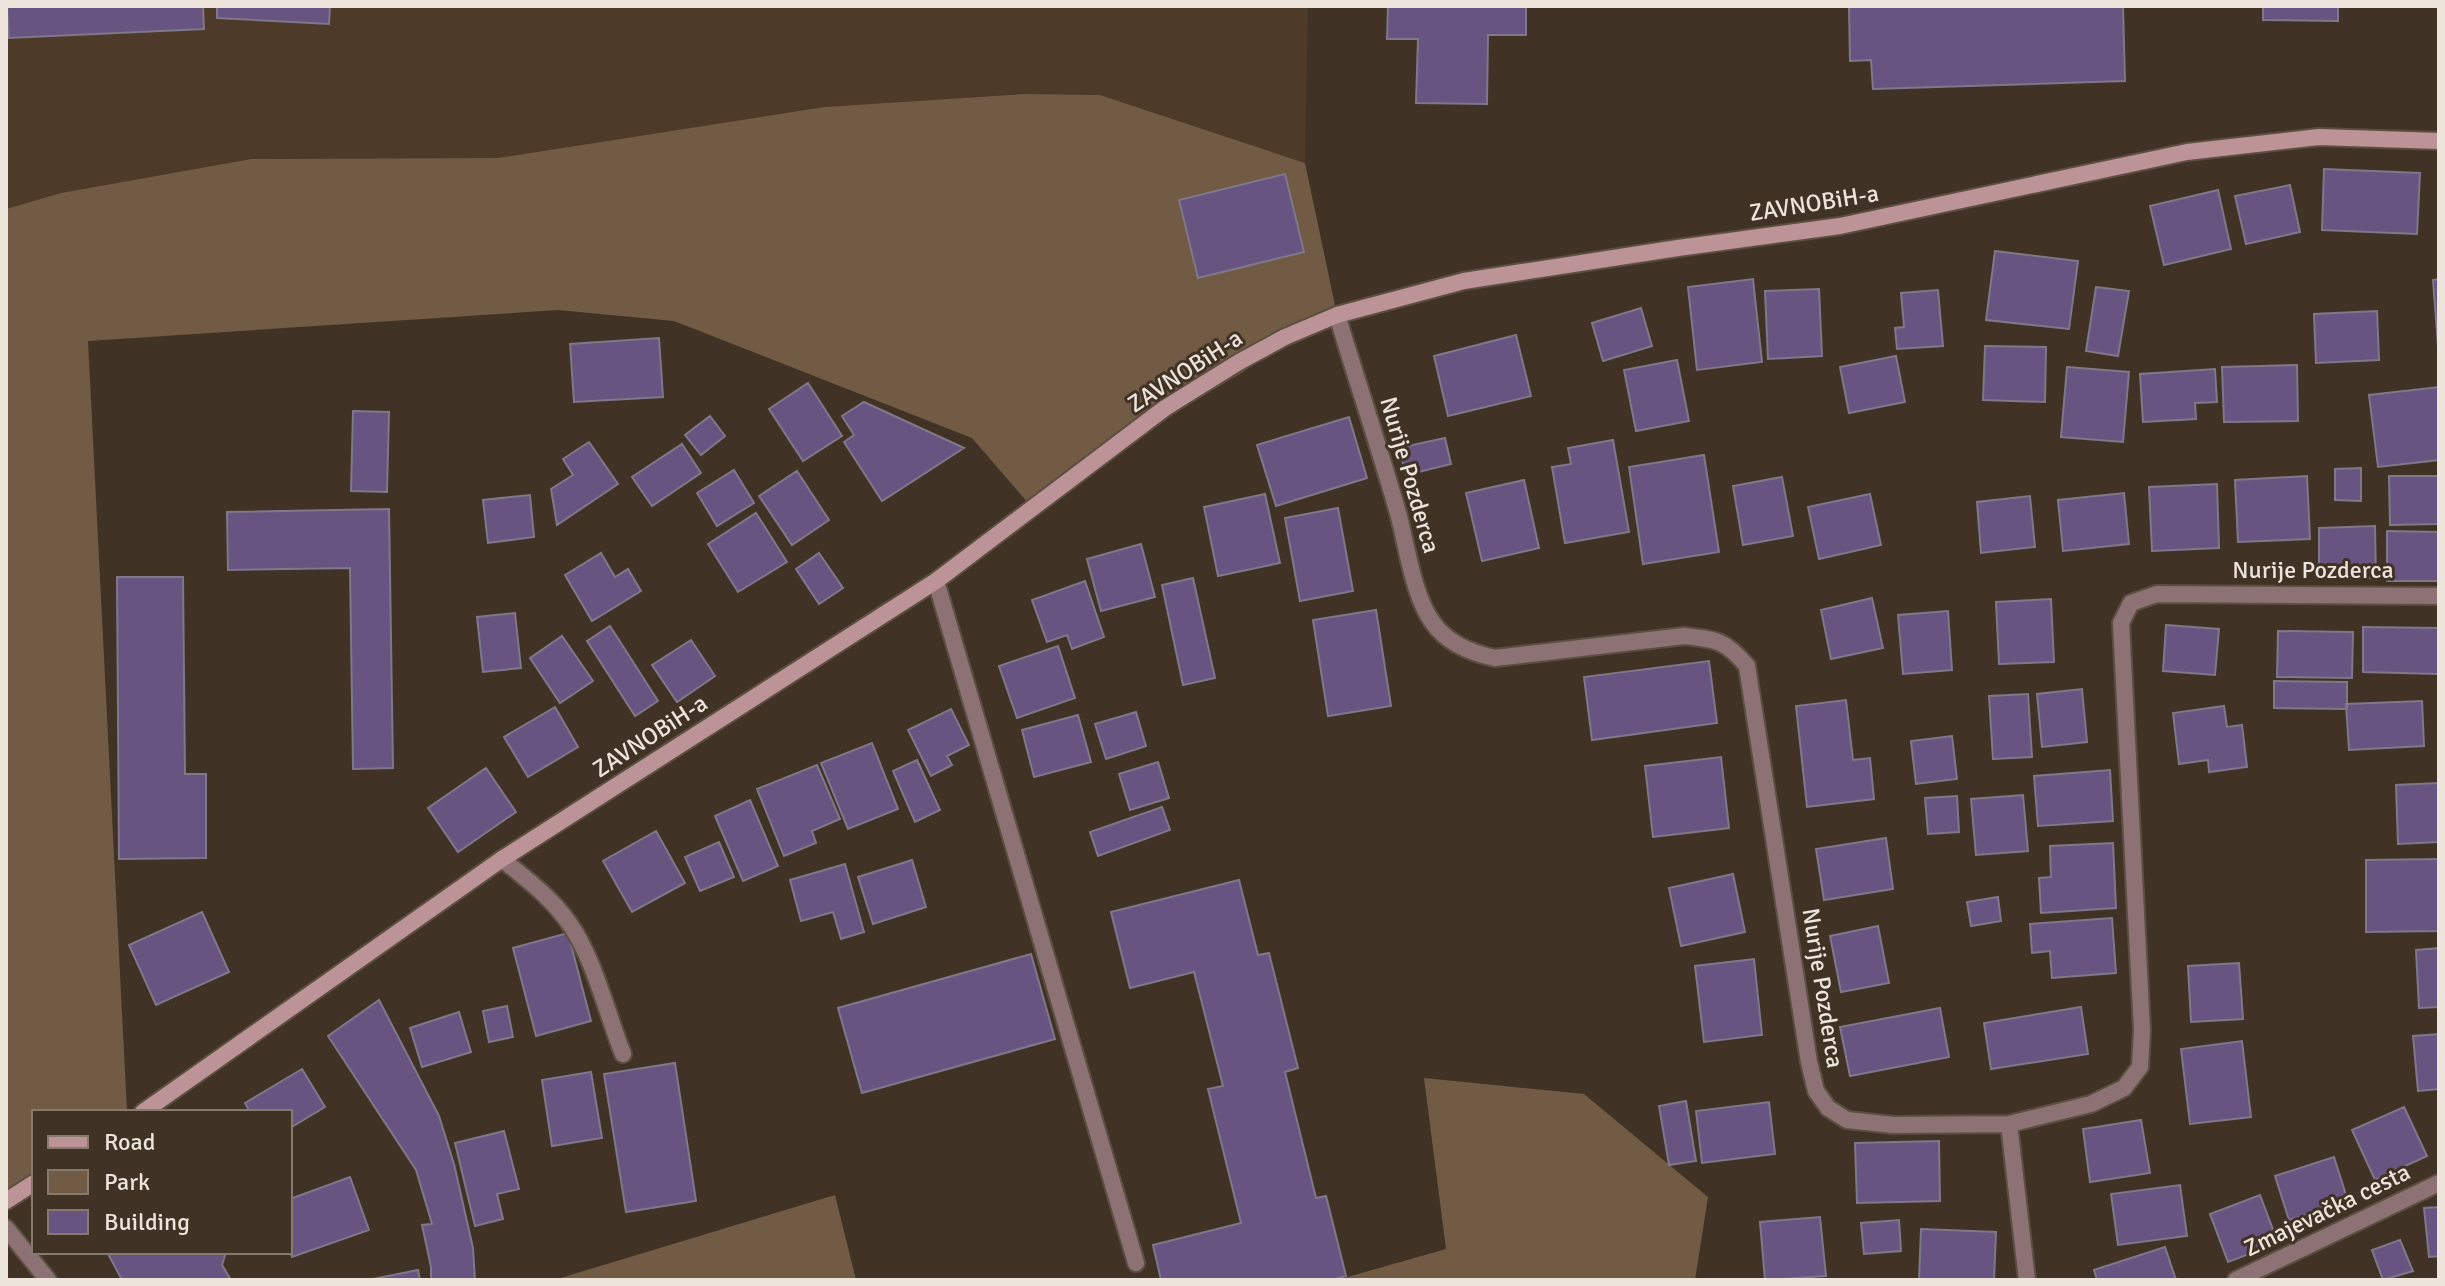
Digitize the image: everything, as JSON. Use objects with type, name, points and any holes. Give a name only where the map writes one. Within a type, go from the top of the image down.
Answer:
[{"type":"main road","name":"ZAVNOBiH-a","points":[[146,1110],[502,859],[936,581],[1165,408],[1285,337],[1337,315],[1464,281],[1840,226],[2187,152],[2319,137],[2439,141]]},
{"type":"main road","points":[[6,1201],[32,1184]]},
{"type":"street","name":"Nurije Pozderca","points":[[1337,315],[1421,599],[1433,623],[1450,639],[1471,653],[1495,658],[1684,636],[1713,638],[1731,647],[1747,666],[1809,1062],[1816,1091],[1828,1108],[1847,1120],[1893,1125],[2009,1124],[2091,1104],[2124,1088],[2140,1067],[2142,1030],[2121,623],[2131,603],[2157,594],[2439,596]]},
{"type":"street","points":[[936,581],[1136,1263]]},
{"type":"street","points":[[502,859],[545,894],[570,924],[623,1054]]},
{"type":"street","points":[[2009,1124],[2027,1280]]},
{"type":"street","name":"Zmajevačka cesta","points":[[2236,1280],[2439,1183]]},
{"type":"street","points":[[6,1228],[48,1280]]},
{"type":"shaded area","points":[[6,6],[1308,6],[1305,163],[1100,95],[1024,94],[824,107],[498,158],[251,159],[61,193],[6,209]]},
{"type":"green space","points":[[1024,94],[1100,95],[1305,163],[1337,315],[1285,337],[1243,372],[1177,411],[1035,511],[972,438],[674,321],[558,310],[88,341],[127,1110],[32,1110],[32,1184],[6,1201],[6,209],[61,193],[251,159],[498,158],[824,107]]},
{"type":"green space","points":[[1424,1078],[1584,1094],[1708,1197],[1695,1280],[1337,1280],[1446,1249]]},
{"type":"green space","points":[[835,1195],[856,1280],[554,1280]]},
{"type":"building","points":[[7,6],[203,6],[204,29],[9,38]]},
{"type":"building","points":[[217,6],[330,6],[329,24],[217,18]]},
{"type":"building","points":[[1388,6],[1526,6],[1526,35],[1488,35],[1487,104],[1416,103],[1418,39],[1387,39]]},
{"type":"building","points":[[1849,6],[2123,6],[2125,81],[1873,89],[1871,60],[1850,61]]},
{"type":"building","points":[[2263,6],[2338,6],[2338,21],[2263,20]]},
{"type":"building","points":[[2324,169],[2420,173],[2417,234],[2322,230]]},
{"type":"building","points":[[1285,174],[1304,252],[1198,278],[1179,200]]},
{"type":"building","points":[[2290,185],[2300,232],[2246,244],[2235,196]]},
{"type":"building","points":[[2218,190],[2231,249],[2164,265],[2150,206]]},
{"type":"building","points":[[1995,251],[2078,261],[2069,329],[1986,320]]},
{"type":"building","points":[[1753,279],[1762,362],[1697,370],[1688,287]]},
{"type":"building","points":[[2439,279],[2439,346],[2438,346],[2433,280]]},
{"type":"building","points":[[2096,287],[2129,291],[2118,356],[2086,351]]},
{"type":"building","points":[[1819,289],[1822,356],[1768,359],[1765,291]]},
{"type":"building","points":[[1938,290],[1943,346],[1897,349],[1895,328],[1904,327],[1901,293]]},
{"type":"building","points":[[1641,308],[1652,346],[1603,361],[1592,323]]},
{"type":"building","points":[[2377,311],[2379,360],[2316,363],[2314,314]]},
{"type":"building","points":[[1516,335],[1531,396],[1448,416],[1434,356]]},
{"type":"building","points":[[659,338],[663,397],[574,402],[570,344]]},
{"type":"building","points":[[1985,346],[2046,347],[2045,402],[1983,400]]},
{"type":"building","points":[[1896,356],[1905,402],[1849,413],[1840,367]]},
{"type":"building","points":[[1677,360],[1689,421],[1636,431],[1624,370]]},
{"type":"building","points":[[2297,365],[2298,421],[2224,422],[2222,367]]},
{"type":"building","points":[[2067,367],[2129,372],[2123,442],[2061,437]]},
{"type":"building","points":[[2215,369],[2217,402],[2195,403],[2196,419],[2143,422],[2140,374]]},
{"type":"building","points":[[808,383],[842,436],[803,461],[769,409]]},
{"type":"building","points":[[2439,387],[2439,460],[2378,467],[2369,395]]},
{"type":"building","points":[[864,402],[964,448],[882,501],[844,442],[854,435],[842,416]]},
{"type":"building","points":[[353,411],[389,412],[387,492],[351,491]]},
{"type":"building","points":[[710,416],[725,436],[701,455],[685,435]]},
{"type":"building","points":[[1349,417],[1367,478],[1276,506],[1257,445]]},
{"type":"building","points":[[1445,438],[1451,464],[1406,475],[1399,448]]},
{"type":"building","points":[[1613,440],[1629,532],[1565,543],[1552,467],[1571,464],[1568,448]]},
{"type":"building","points":[[589,442],[618,484],[557,525],[551,489],[573,475],[563,459]]},
{"type":"building","points":[[682,444],[701,473],[652,506],[632,477]]},
{"type":"building","points":[[1704,455],[1719,552],[1643,564],[1629,467]]},
{"type":"building","points":[[2361,468],[2361,501],[2335,500],[2335,469]]},
{"type":"building","points":[[734,470],[754,503],[717,526],[697,493]]},
{"type":"building","points":[[797,471],[829,520],[792,545],[759,496]]},
{"type":"building","points":[[2307,476],[2310,539],[2238,542],[2235,480]]},
{"type":"building","points":[[2389,476],[2439,476],[2439,524],[2390,525]]},
{"type":"building","points":[[1782,477],[1793,536],[1743,545],[1733,486]]},
{"type":"building","points":[[1524,480],[1539,548],[1482,561],[1466,493]]},
{"type":"building","points":[[2217,484],[2219,548],[2152,551],[2149,487]]},
{"type":"building","points":[[2124,493],[2129,544],[2063,551],[2058,500]]},
{"type":"building","points":[[1265,494],[1280,563],[1218,576],[1204,507]]},
{"type":"building","points":[[1870,494],[1881,545],[1819,559],[1808,507]]},
{"type":"building","points":[[530,495],[534,537],[488,543],[483,500]]},
{"type":"building","points":[[2030,496],[2035,547],[1981,553],[1977,502]]},
{"type":"building","points":[[1338,508],[1353,591],[1300,601],[1285,518]]},
{"type":"building","points":[[389,509],[393,768],[353,769],[350,568],[228,570],[227,512]]},
{"type":"building","points":[[756,513],[787,562],[738,592],[708,544]]},
{"type":"building","points":[[2375,526],[2376,578],[2319,579],[2319,528]]},
{"type":"building","points":[[2387,531],[2439,532],[2439,581],[2387,581]]},
{"type":"building","points":[[1141,544],[1155,597],[1101,611],[1087,559]]},
{"type":"building","points":[[601,553],[615,577],[628,569],[641,591],[592,621],[565,575]]},
{"type":"building","points":[[819,553],[843,588],[819,604],[796,569]]},
{"type":"building","points":[[117,577],[183,577],[185,774],[206,774],[206,858],[119,859]]},
{"type":"building","points":[[1193,578],[1215,678],[1183,685],[1162,585]]},
{"type":"building","points":[[1085,581],[1104,637],[1072,649],[1067,635],[1047,642],[1032,600]]},
{"type":"building","points":[[1872,598],[1883,648],[1831,659],[1821,610]]},
{"type":"building","points":[[2051,599],[2054,662],[1999,664],[1996,602]]},
{"type":"building","points":[[1376,610],[1391,706],[1328,716],[1313,620]]},
{"type":"building","points":[[1948,611],[1952,670],[1903,674],[1898,615]]},
{"type":"building","points":[[515,613],[521,668],[483,672],[477,617]]},
{"type":"building","points":[[2166,625],[2219,629],[2215,675],[2163,671]]},
{"type":"building","points":[[610,626],[658,701],[635,716],[587,641]]},
{"type":"building","points":[[2363,627],[2439,628],[2438,674],[2363,672]]},
{"type":"building","points":[[2278,631],[2353,632],[2352,678],[2277,677]]},
{"type":"building","points":[[562,636],[593,681],[560,703],[530,658]]},
{"type":"building","points":[[691,640],[715,676],[677,702],[652,665]]},
{"type":"building","points":[[1058,646],[1075,698],[1017,718],[999,666]]},
{"type":"building","points":[[1709,661],[1717,723],[1592,740],[1584,677]]},
{"type":"building","points":[[2274,681],[2347,682],[2347,709],[2274,708]]},
{"type":"building","points":[[2082,689],[2087,742],[2042,747],[2037,694]]},
{"type":"building","points":[[2028,694],[2032,757],[1993,759],[1989,696]]},
{"type":"building","points":[[1846,700],[1853,760],[1870,758],[1874,799],[1807,807],[1796,706]]},
{"type":"building","points":[[2422,701],[2424,746],[2349,750],[2346,704]]},
{"type":"building","points":[[2224,706],[2227,727],[2242,725],[2247,767],[2209,772],[2208,760],[2179,764],[2173,713]]},
{"type":"building","points":[[555,707],[578,747],[528,777],[504,737]]},
{"type":"building","points":[[951,709],[969,745],[947,756],[952,765],[931,776],[908,730]]},
{"type":"building","points":[[1136,712],[1146,746],[1106,759],[1095,724]]},
{"type":"building","points":[[1078,715],[1091,762],[1034,777],[1022,730]]},
{"type":"building","points":[[1952,736],[1957,779],[1916,784],[1911,741]]},
{"type":"building","points":[[872,743],[898,809],[848,829],[821,763]]},
{"type":"building","points":[[1721,757],[1729,828],[1653,837],[1645,766]]},
{"type":"building","points":[[917,760],[940,810],[915,822],[893,771]]},
{"type":"building","points":[[1158,762],[1169,798],[1130,810],[1119,774]]},
{"type":"building","points":[[817,765],[840,819],[812,831],[816,843],[784,856],[757,789]]},
{"type":"building","points":[[486,768],[516,812],[458,852],[428,808]]},
{"type":"building","points":[[2110,770],[2113,821],[2038,826],[2034,776]]},
{"type":"building","points":[[2439,783],[2439,842],[2398,844],[2396,785]]},
{"type":"building","points":[[2023,795],[2028,851],[1976,855],[1971,799]]},
{"type":"building","points":[[1957,796],[1959,832],[1928,834],[1925,798]]},
{"type":"building","points":[[750,800],[778,866],[743,881],[715,816]]},
{"type":"building","points":[[1162,807],[1170,830],[1098,856],[1090,832]]},
{"type":"building","points":[[656,831],[685,883],[632,912],[603,861]]},
{"type":"building","points":[[1886,838],[1893,889],[1824,900],[1816,849]]},
{"type":"building","points":[[719,842],[734,877],[700,891],[685,857]]},
{"type":"building","points":[[2113,843],[2116,908],[2041,913],[2039,878],[2051,877],[2050,846]]},
{"type":"building","points":[[2439,859],[2439,931],[2366,932],[2366,860]]},
{"type":"building","points":[[912,860],[926,907],[873,924],[858,877]]},
{"type":"building","points":[[845,864],[864,932],[841,939],[833,912],[801,921],[790,880]]},
{"type":"building","points":[[1733,874],[1745,932],[1681,946],[1669,888]]},
{"type":"building","points":[[1239,880],[1258,955],[1269,953],[1298,1068],[1285,1072],[1316,1198],[1326,1196],[1346,1276],[1332,1280],[1161,1280],[1153,1245],[1241,1223],[1208,1089],[1223,1086],[1194,972],[1130,988],[1111,912]]},
{"type":"building","points":[[1998,897],[2001,921],[1971,926],[1967,902]]},
{"type":"building","points":[[202,912],[229,972],[156,1005],[129,945]]},
{"type":"building","points":[[2112,918],[2116,973],[2052,978],[2050,951],[2032,953],[2030,924]]},
{"type":"building","points":[[1878,926],[1889,983],[1841,992],[1830,936]]},
{"type":"building","points":[[568,933],[591,1021],[536,1036],[513,948]]},
{"type":"building","points":[[2439,948],[2439,1007],[2419,1008],[2416,950]]},
{"type":"building","points":[[1031,954],[1055,1039],[862,1093],[838,1008]]},
{"type":"building","points":[[1754,959],[1762,1035],[1704,1042],[1695,966]]},
{"type":"building","points":[[2239,963],[2243,1019],[2191,1022],[2188,966]]},
{"type":"building","points":[[379,1000],[439,1116],[454,1164],[473,1248],[475,1280],[431,1280],[422,1225],[432,1224],[416,1170],[328,1036]]},
{"type":"building","points":[[507,1006],[513,1037],[489,1042],[483,1011]]},
{"type":"building","points":[[2081,1007],[2088,1054],[1991,1069],[1984,1023]]},
{"type":"building","points":[[1940,1008],[1949,1057],[1850,1076],[1840,1027]]},
{"type":"building","points":[[459,1012],[471,1052],[422,1067],[410,1028]]},
{"type":"building","points":[[2439,1034],[2439,1089],[2418,1091],[2413,1036]]},
{"type":"building","points":[[2242,1041],[2251,1117],[2190,1124],[2181,1049]]},
{"type":"building","points":[[675,1063],[696,1201],[626,1212],[604,1074]]},
{"type":"building","points":[[302,1069],[325,1107],[292,1127],[292,1110],[249,1110],[245,1103]]},
{"type":"building","points":[[591,1072],[602,1138],[552,1146],[542,1080]]},
{"type":"building","points":[[1686,1101],[1696,1161],[1669,1165],[1659,1106]]},
{"type":"building","points":[[1769,1102],[1775,1154],[1702,1163],[1696,1111]]},
{"type":"building","points":[[2404,1107],[2427,1156],[2375,1180],[2352,1130]]},
{"type":"building","points":[[2141,1120],[2150,1173],[2090,1182],[2083,1129]]},
{"type":"building","points":[[504,1131],[519,1189],[497,1194],[503,1219],[475,1226],[455,1143]]},
{"type":"building","points":[[1939,1141],[1940,1201],[1857,1203],[1855,1143]]},
{"type":"building","points":[[2334,1157],[2348,1201],[2289,1220],[2275,1176]]},
{"type":"building","points":[[350,1177],[369,1230],[292,1257],[292,1198]]},
{"type":"building","points":[[2180,1185],[2187,1236],[2118,1245],[2111,1194]]},
{"type":"building","points":[[2260,1195],[2278,1243],[2228,1262],[2210,1214]]},
{"type":"building","points":[[2439,1207],[2439,1256],[2429,1257],[2424,1208]]},
{"type":"building","points":[[1820,1217],[1826,1276],[1765,1280],[1760,1222]]},
{"type":"building","points":[[1899,1220],[1901,1251],[1864,1254],[1861,1223]]},
{"type":"building","points":[[1921,1229],[1996,1232],[1994,1280],[1919,1280]]},
{"type":"building","points":[[2400,1240],[2413,1271],[2383,1280],[2372,1250]]},
{"type":"building","points":[[2165,1247],[2176,1280],[2097,1280],[2094,1270]]},
{"type":"building","points":[[108,1254],[225,1254],[222,1265],[231,1280],[122,1280]]},
{"type":"building","points":[[418,1270],[420,1280],[368,1280]]}]
